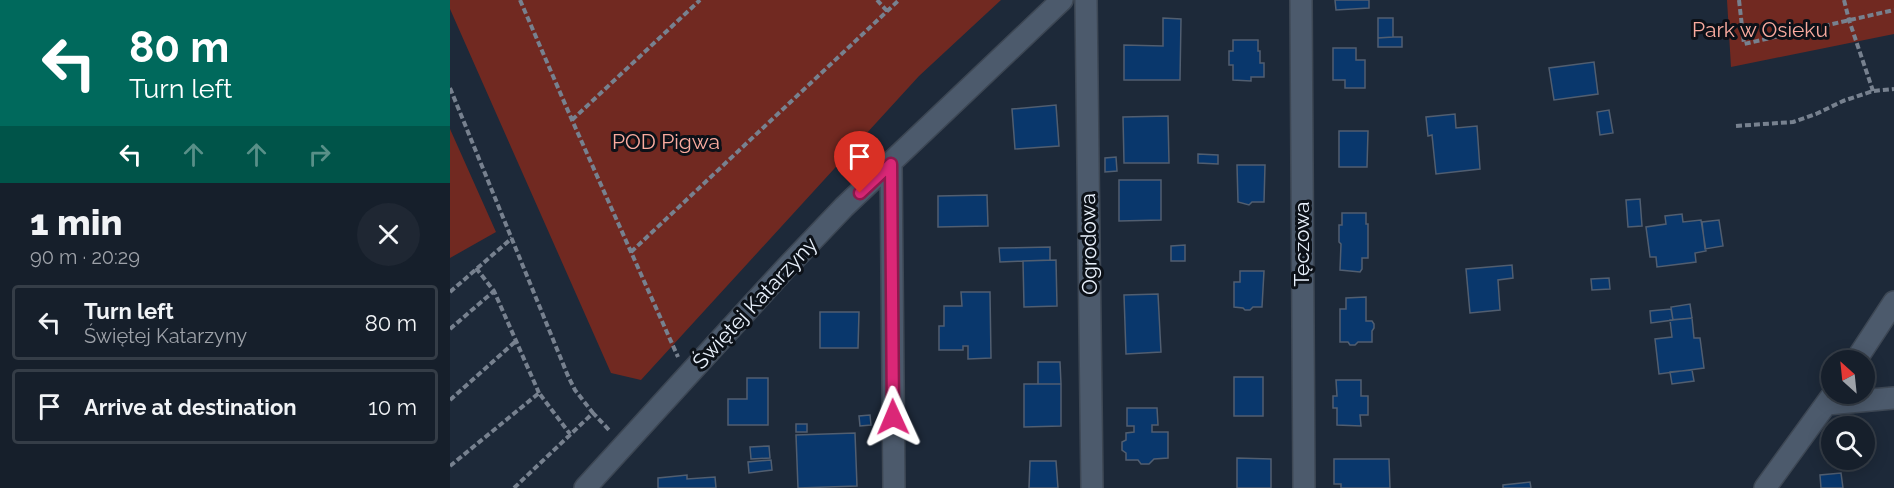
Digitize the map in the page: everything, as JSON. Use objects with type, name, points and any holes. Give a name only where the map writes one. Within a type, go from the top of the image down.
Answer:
[{"type":"street","name":"Świętej Katarzyny","points":[[585,488],[844,207],[1062,0]]},
{"type":"street","name":"Ogrodowa","points":[[1086,0],[1092,488]]},
{"type":"street","name":"Tęczowa","points":[[1300,0],[1304,488]]},
{"type":"street","points":[[891,164],[894,488]]},
{"type":"street","points":[[1863,350],[1894,302]]},
{"type":"street","points":[[1875,398],[1894,398]]},
{"type":"street","points":[[1765,488],[1827,404]]},
{"type":"path","points":[[520,0],[687,377]]},
{"type":"path","points":[[572,120],[700,0]]},
{"type":"path","points":[[877,0],[887,11]]},
{"type":"path","points":[[631,252],[899,0]]},
{"type":"path","points":[[1739,0],[1744,44],[1894,10]]},
{"type":"path","points":[[1844,0],[1873,91]]},
{"type":"path","points":[[450,88],[548,330],[575,390],[623,446]]},
{"type":"path","points":[[1736,126],[1793,122],[1873,91],[1894,89]]},
{"type":"path","points":[[450,292],[512,238]]},
{"type":"path","points":[[476,268],[494,291],[539,393],[570,434]]},
{"type":"path","points":[[450,329],[494,291]]},
{"type":"path","points":[[450,400],[516,341]]},
{"type":"path","points":[[450,466],[539,393]]},
{"type":"path","points":[[514,488],[593,413]]},
{"type":"green space","name":"POD Pigwa","points":[[450,0],[1001,0],[919,76],[641,380],[611,373],[450,9]]},
{"type":"green space","name":"Park w Osieku","points":[[1727,0],[1894,0],[1894,34],[1731,67]]},
{"type":"green space","points":[[450,129],[496,232],[450,258]]},
{"type":"building","points":[[1335,0],[1369,0],[1369,8],[1336,10]]},
{"type":"building","points":[[1163,18],[1181,19],[1180,80],[1124,80],[1124,45],[1163,46]]},
{"type":"building","points":[[1378,18],[1393,18],[1393,37],[1378,38]]},
{"type":"building","points":[[1402,37],[1402,47],[1378,47],[1378,38]]},
{"type":"building","points":[[1233,40],[1258,40],[1260,63],[1264,63],[1264,77],[1251,77],[1251,81],[1233,80],[1233,65],[1229,65],[1229,51],[1233,51]]},
{"type":"building","points":[[1333,48],[1356,48],[1356,60],[1365,60],[1365,88],[1345,88],[1345,80],[1333,80]]},
{"type":"building","points":[[1594,62],[1598,94],[1554,100],[1549,68]]},
{"type":"building","points":[[1056,105],[1059,146],[1015,149],[1012,109]]},
{"type":"building","points":[[1609,110],[1613,133],[1600,135],[1597,112]]},
{"type":"building","points":[[1455,114],[1456,128],[1477,126],[1480,169],[1436,174],[1432,135],[1428,136],[1426,117]]},
{"type":"building","points":[[1168,116],[1169,163],[1124,163],[1123,117]]},
{"type":"building","points":[[1339,131],[1368,131],[1367,167],[1339,167]]},
{"type":"building","points":[[1198,154],[1218,155],[1218,164],[1198,163]]},
{"type":"building","points":[[1116,157],[1117,171],[1105,172],[1105,158]]},
{"type":"building","points":[[1237,165],[1265,165],[1264,202],[1252,202],[1249,205],[1238,202]]},
{"type":"building","points":[[1119,180],[1161,180],[1161,220],[1119,221]]},
{"type":"building","points":[[987,195],[988,226],[938,227],[938,196]]},
{"type":"building","points":[[1640,199],[1642,226],[1628,227],[1626,200]]},
{"type":"building","points":[[1342,213],[1366,213],[1368,258],[1362,258],[1360,272],[1340,270],[1339,225],[1342,225]]},
{"type":"building","points":[[1682,214],[1683,222],[1701,220],[1706,251],[1695,253],[1696,262],[1657,267],[1656,257],[1650,257],[1646,227],[1666,224],[1665,216]]},
{"type":"building","points":[[1719,220],[1723,246],[1705,249],[1702,222]]},
{"type":"building","points":[[1185,245],[1185,261],[1171,261],[1171,246]]},
{"type":"building","points":[[1050,247],[1050,260],[1000,262],[999,248]]},
{"type":"building","points":[[1056,260],[1057,306],[1024,307],[1023,261]]},
{"type":"building","points":[[1512,265],[1513,278],[1498,280],[1500,310],[1470,313],[1466,269]]},
{"type":"building","points":[[1240,271],[1264,271],[1262,307],[1245,310],[1234,307],[1234,282],[1240,282]]},
{"type":"building","points":[[1609,278],[1610,289],[1592,290],[1591,279]]},
{"type":"building","points":[[961,292],[990,292],[991,358],[968,359],[968,346],[963,346],[963,350],[939,350],[939,326],[944,326],[944,306],[962,306]]},
{"type":"building","points":[[1158,294],[1161,352],[1126,354],[1124,295]]},
{"type":"building","points":[[1366,297],[1366,321],[1372,321],[1374,324],[1372,342],[1358,342],[1350,345],[1348,342],[1340,342],[1340,309],[1346,309],[1346,298]]},
{"type":"building","points":[[1690,304],[1692,318],[1673,320],[1671,307]]},
{"type":"building","points":[[1671,309],[1673,320],[1651,323],[1650,311]]},
{"type":"building","points":[[820,312],[859,312],[858,348],[820,348]]},
{"type":"building","points":[[1692,318],[1694,338],[1700,338],[1704,368],[1659,374],[1655,339],[1672,337],[1670,320]]},
{"type":"building","points":[[1038,362],[1060,362],[1061,384],[1038,384]]},
{"type":"building","points":[[1692,370],[1694,381],[1672,384],[1670,372]]},
{"type":"building","points":[[1234,377],[1263,377],[1263,416],[1234,416]]},
{"type":"building","points":[[747,378],[768,378],[768,425],[728,425],[728,399],[747,399]]},
{"type":"building","points":[[1336,380],[1361,380],[1361,396],[1368,396],[1368,415],[1360,415],[1361,426],[1337,425],[1337,408],[1333,408],[1333,396],[1337,396]]},
{"type":"building","points":[[1024,384],[1061,384],[1061,426],[1024,427]]},
{"type":"building","points":[[1127,408],[1157,408],[1158,425],[1152,425],[1152,432],[1168,432],[1168,458],[1154,459],[1149,464],[1141,464],[1138,460],[1126,460],[1122,442],[1126,440],[1126,433],[1134,432],[1134,426],[1127,426]]},
{"type":"building","points":[[870,415],[871,425],[860,426],[859,416]]},
{"type":"building","points":[[796,424],[807,424],[807,432],[796,432]]},
{"type":"building","points":[[855,433],[857,486],[798,488],[796,435]]},
{"type":"building","points":[[769,446],[770,458],[751,459],[750,447]]},
{"type":"building","points":[[1237,458],[1271,459],[1271,488],[1237,488]]},
{"type":"building","points":[[1334,459],[1389,459],[1390,488],[1341,488],[1341,484],[1334,484]]},
{"type":"building","points":[[771,460],[772,470],[749,473],[748,462]]},
{"type":"building","points":[[1030,461],[1056,461],[1058,488],[1029,488]]},
{"type":"building","points":[[1841,473],[1843,488],[1821,488],[1820,475]]},
{"type":"building","points":[[687,475],[687,479],[715,477],[716,488],[658,488],[658,478]]},
{"type":"building","points":[[1530,482],[1531,488],[1503,488],[1503,485]]},
{"type":"route","points":[[860,193],[891,164],[893,417]]}]
